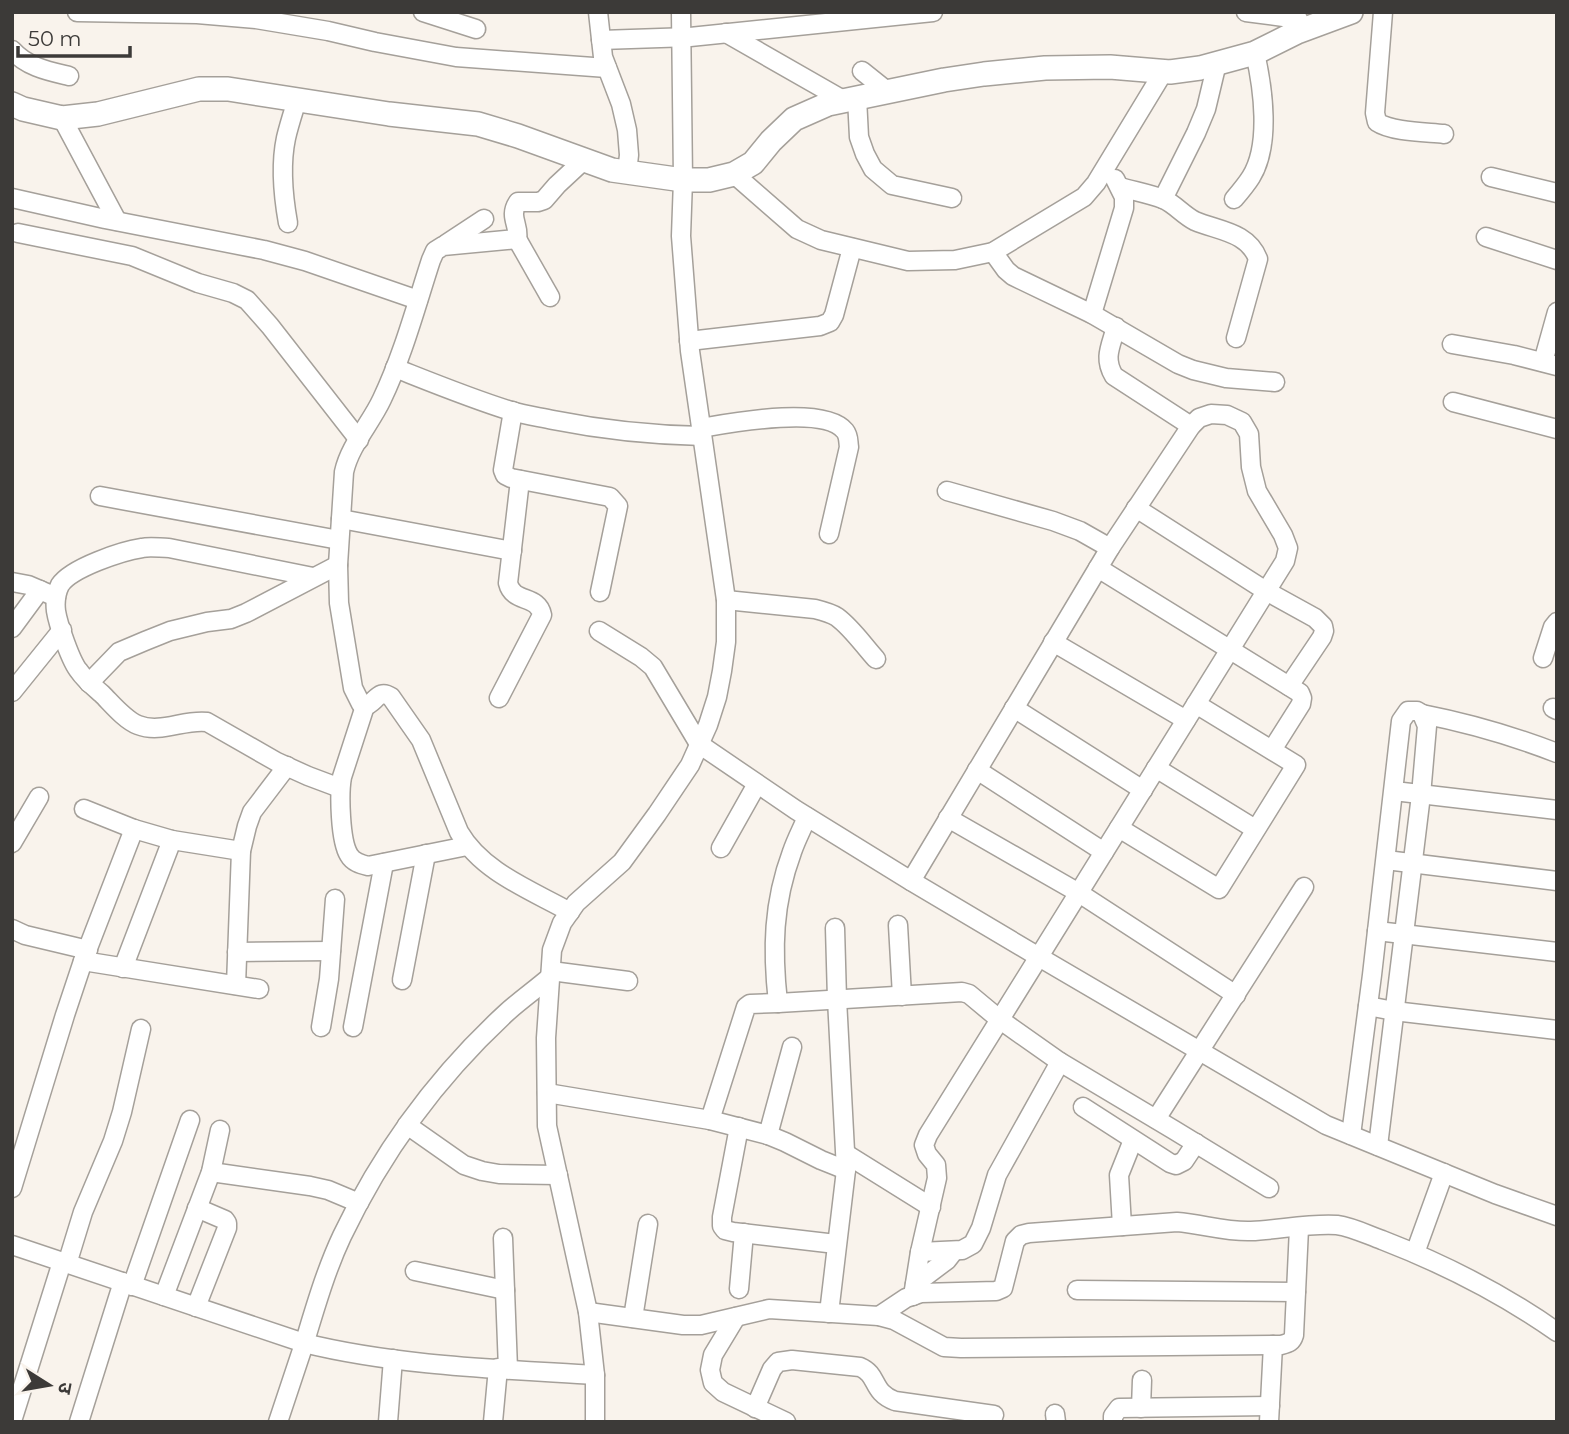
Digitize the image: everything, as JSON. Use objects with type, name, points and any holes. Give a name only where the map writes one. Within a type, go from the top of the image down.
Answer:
[{"type":"main road","points":[[12,104],[62,118],[98,114],[199,89],[228,89],[389,114],[478,124],[612,170],[682,180],[709,180],[734,173],[753,163],[794,119],[828,104],[984,74],[1045,68],[1110,67],[1170,72],[1200,68],[1255,53],[1298,21],[1351,12]]},
{"type":"street","points":[[77,12],[174,13],[256,19],[456,57],[607,68]]},
{"type":"street","points":[[423,12],[476,29]]},
{"type":"street","points":[[598,12],[607,68],[621,104],[627,130],[627,172]]},
{"type":"street","points":[[595,1422],[595,1375],[588,1312],[547,1126],[546,1038],[552,950],[562,923],[576,903],[622,862],[690,765],[717,696],[726,642],[726,600],[690,341],[681,236],[681,12]]},
{"type":"street","points":[[601,40],[726,33],[828,17],[933,12]]},
{"type":"street","points":[[1246,12],[1298,21]]},
{"type":"street","points":[[1383,12],[1377,122],[1392,128],[1444,134]]},
{"type":"street","points":[[726,33],[851,99],[865,154],[873,169],[892,185],[952,198]]},
{"type":"street","points":[[12,50],[25,62],[43,70],[69,76]]},
{"type":"street","points":[[1234,199],[1252,176],[1263,138],[1263,101],[1255,53]]},
{"type":"street","points":[[1163,199],[1206,109],[1217,63]]},
{"type":"street","points":[[862,71],[887,91]]},
{"type":"street","points":[[734,173],[797,229],[821,240],[908,261],[955,260],[993,252],[1084,197],[1107,167],[1164,71]]},
{"type":"street","points":[[288,223],[283,164],[286,140],[297,100]]},
{"type":"street","points":[[62,118],[117,221]]},
{"type":"street","points":[[550,297],[517,239],[519,236],[513,218],[515,206],[518,202],[544,200],[585,159]]},
{"type":"street","points":[[1092,314],[1124,208],[1120,187],[1107,167]]},
{"type":"street","points":[[1491,177],[1557,193]]},
{"type":"street","points":[[1120,187],[1163,199],[1192,220],[1237,236],[1255,250],[1258,259],[1236,338]]},
{"type":"street","points":[[12,198],[264,250],[305,261],[418,300]]},
{"type":"street","points":[[365,706],[361,704],[353,688],[339,603],[338,565],[344,471],[347,460],[382,400],[435,251],[484,219]]},
{"type":"street","points":[[18,233],[132,256],[247,300],[359,440]]},
{"type":"street","points":[[1486,237],[1557,260]]},
{"type":"street","points":[[443,246],[517,239]]},
{"type":"street","points":[[690,341],[820,326],[830,322],[852,248]]},
{"type":"street","points":[[993,252],[1013,276],[1092,314],[1178,364],[1226,378],[1275,382]]},
{"type":"street","points":[[1452,344],[1550,364],[1557,312]]},
{"type":"street","points":[[1116,327],[1108,357],[1108,367],[1114,376],[1191,426]]},
{"type":"street","points":[[395,368],[513,411],[622,432],[657,435],[702,432],[769,418],[793,417],[834,424],[848,435],[849,447],[829,534]]},
{"type":"street","points":[[1454,402],[1557,429]]},
{"type":"street","points":[[513,411],[503,470],[505,475],[610,497],[618,506],[600,592]]},
{"type":"street","points":[[911,881],[1110,548],[1191,426],[1199,418],[1211,414],[1227,415],[1242,422],[1250,434],[1251,467],[1257,491],[1288,548],[1285,561],[928,1135],[924,1145],[936,1165],[937,1178],[911,1293]]},
{"type":"street","points":[[499,698],[542,615],[541,608],[536,603],[512,593],[508,588],[520,480]]},
{"type":"street","points":[[947,491],[1080,531],[1110,548]]},
{"type":"street","points":[[100,496],[339,540]]},
{"type":"street","points":[[1136,508],[1323,625],[1322,637],[1289,686]]},
{"type":"street","points":[[341,519],[512,551]]},
{"type":"street","points":[[12,628],[68,577],[95,562],[144,547],[169,548],[313,577]]},
{"type":"street","points":[[89,683],[119,652],[170,631],[231,619],[338,565]]},
{"type":"street","points":[[1098,568],[1300,694],[1301,704],[1272,750]]},
{"type":"street","points":[[12,582],[28,585],[48,594],[57,612],[72,662],[89,683],[137,725],[166,727],[196,720],[207,722],[287,766],[340,789]]},
{"type":"street","points":[[726,600],[828,612],[844,624],[876,659]]},
{"type":"street","points":[[1543,658],[1557,622]]},
{"type":"street","points":[[12,692],[62,630]]},
{"type":"street","points":[[599,631],[653,667],[699,744],[807,817],[911,881],[1326,1125],[1557,1216]]},
{"type":"street","points":[[1053,642],[1272,750],[1296,765],[1219,889],[1119,828]]},
{"type":"street","points":[[467,846],[368,866],[356,863],[349,855],[345,843],[340,789],[342,777],[365,706],[382,694],[391,697],[421,740],[467,846],[495,870],[570,912]]},
{"type":"street","points":[[1014,708],[1143,790]]},
{"type":"street","points":[[1351,1135],[1401,721],[1408,712],[1417,711],[1485,729],[1557,753]]},
{"type":"street","points":[[1378,1146],[1421,795],[1427,726],[1422,714]]},
{"type":"street","points":[[236,985],[241,850],[252,812],[287,766]]},
{"type":"street","points":[[1156,768],[1255,829]]},
{"type":"street","points":[[977,770],[1104,852]]},
{"type":"street","points":[[721,848],[757,784]]},
{"type":"street","points":[[1394,791],[1557,810]]},
{"type":"street","points":[[12,843],[39,797]]},
{"type":"street","points":[[85,809],[134,829],[172,840],[241,850]]},
{"type":"street","points":[[778,1003],[774,964],[777,914],[792,852],[807,817]]},
{"type":"street","points":[[948,818],[1079,893],[1236,995]]},
{"type":"street","points":[[12,1188],[65,1015],[134,829]]},
{"type":"street","points":[[123,968],[172,840]]},
{"type":"street","points":[[402,980],[426,854]]},
{"type":"street","points":[[1386,860],[1557,881]]},
{"type":"street","points":[[353,1027],[384,863]]},
{"type":"street","points":[[1156,1119],[1304,887]]},
{"type":"street","points":[[321,1027],[329,979],[335,899]]},
{"type":"street","points":[[898,925],[902,996]]},
{"type":"street","points":[[830,1313],[846,1162],[835,928]]},
{"type":"street","points":[[12,929],[123,968],[259,989]]},
{"type":"street","points":[[1377,931],[1557,952]]},
{"type":"street","points":[[237,952],[331,951]]},
{"type":"street","points":[[278,1422],[341,1237],[396,1139],[430,1094],[466,1052],[551,974],[628,981]]},
{"type":"street","points":[[710,1121],[746,1007],[750,1004],[961,992],[969,994],[1060,1062],[1269,1188]]},
{"type":"street","points":[[1368,1006],[1557,1030]]},
{"type":"street","points":[[12,1421],[64,1263],[113,1140],[141,1028]]},
{"type":"street","points":[[768,1135],[792,1047]]},
{"type":"street","points":[[920,1252],[962,1250],[973,1244],[981,1228],[997,1175],[1060,1062]]},
{"type":"street","points":[[547,1093],[710,1121],[768,1135],[846,1162],[931,1207]]},
{"type":"street","points":[[1083,1107],[1176,1165],[1184,1161],[1196,1143]]},
{"type":"street","points":[[79,1422],[190,1119]]},
{"type":"street","points":[[407,1125],[464,1165],[482,1171],[499,1174],[558,1175]]},
{"type":"street","points":[[739,1128],[722,1226],[726,1230],[744,1233],[836,1244]]},
{"type":"street","points":[[164,1296],[211,1172],[220,1130]]},
{"type":"street","points":[[1122,1226],[1119,1175],[1133,1140]]},
{"type":"street","points":[[211,1172],[310,1186],[359,1203]]},
{"type":"street","points":[[1415,1253],[1444,1173]]},
{"type":"street","points":[[196,1307],[228,1228],[225,1220],[197,1208]]},
{"type":"street","points":[[911,1293],[996,1291],[1003,1288],[1015,1241],[1021,1235],[1029,1233],[1177,1222],[1233,1231],[1338,1226],[1353,1229],[1415,1253],[1497,1293],[1557,1332]]},
{"type":"street","points":[[633,1318],[648,1224]]},
{"type":"street","points":[[588,1312],[683,1325],[701,1325],[769,1309],[886,1318],[944,1347],[953,1348],[1273,1345],[1288,1343],[1294,1335],[1299,1228]]},
{"type":"street","points":[[739,1289],[744,1233]]},
{"type":"street","points":[[493,1422],[503,1369],[503,1238]]},
{"type":"street","points":[[12,1245],[304,1343],[393,1359],[595,1375]]},
{"type":"street","points":[[886,1318],[954,1251]]},
{"type":"street","points":[[415,1271],[505,1290]]},
{"type":"street","points":[[1077,1290],[1296,1292]]},
{"type":"street","points":[[736,1317],[713,1355],[710,1370],[712,1383],[723,1392],[786,1422]]},
{"type":"street","points":[[1113,1422],[1115,1411],[1119,1408],[1269,1414],[1273,1345]]},
{"type":"street","points":[[388,1422],[393,1359]]},
{"type":"street","points":[[755,1408],[772,1369],[778,1362],[792,1360],[860,1367],[867,1370],[885,1397],[895,1401],[994,1415]]},
{"type":"street","points":[[1141,1408],[1142,1381]]}]
